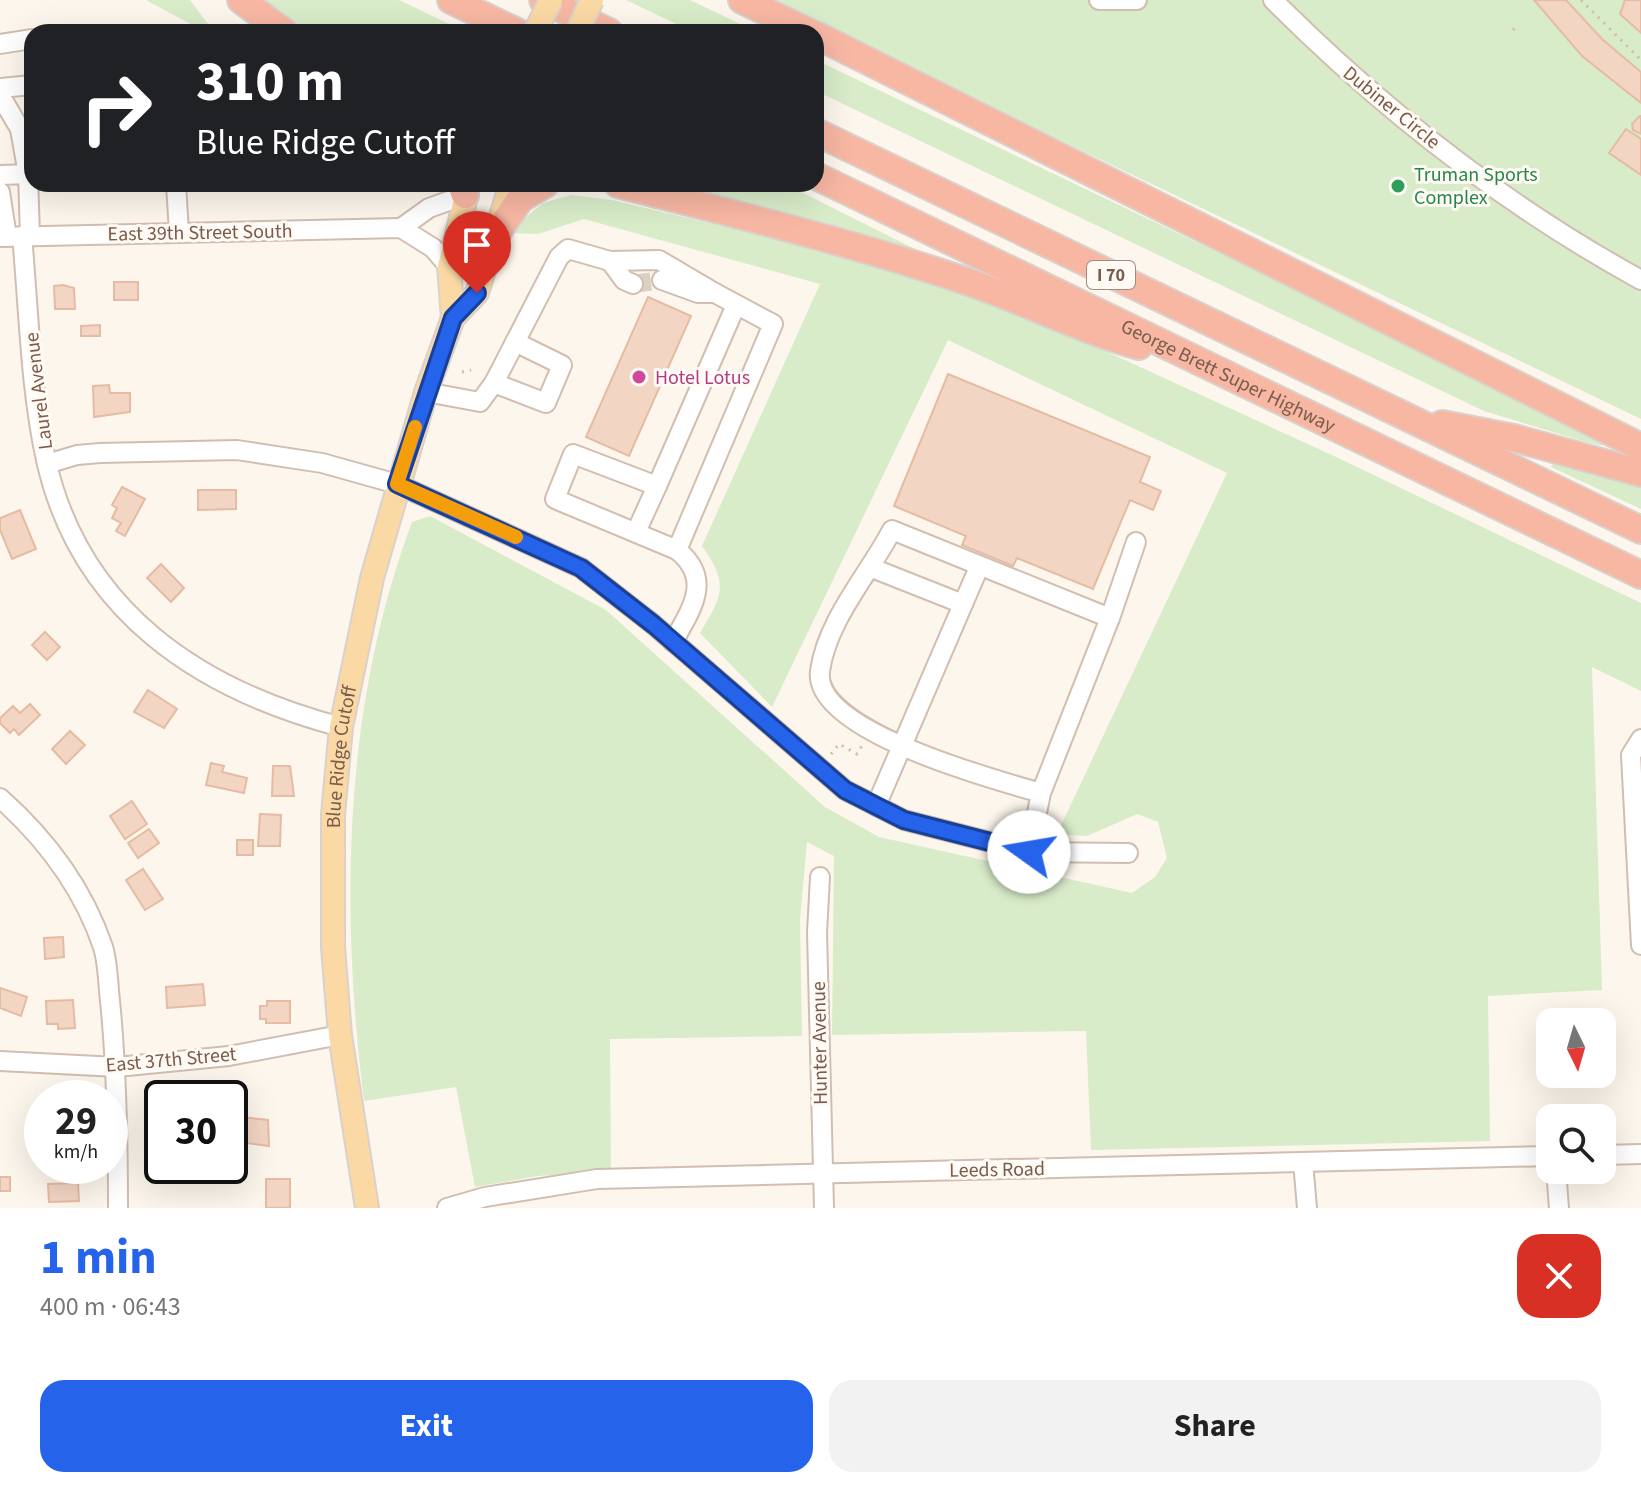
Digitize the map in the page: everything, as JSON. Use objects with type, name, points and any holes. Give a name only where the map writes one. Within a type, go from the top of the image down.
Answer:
[{"type":"highway","points":[[241,0],[273,24]]},
{"type":"highway","points":[[451,0],[500,24]]},
{"type":"highway","points":[[543,0],[592,24]]},
{"type":"highway","points":[[742,0],[792,24]]},
{"type":"highway","points":[[824,39],[1641,447]]},
{"type":"highway","name":"George Brett Super Highway","points":[[824,136],[1641,530]]},
{"type":"highway","name":"George Brett Super Highway","points":[[824,180],[1641,575]]},
{"type":"highway","points":[[495,236],[520,199],[532,192]]},
{"type":"highway","points":[[649,192],[813,234],[952,276],[1085,331],[1208,366]]},
{"type":"highway","points":[[1407,418],[1514,438],[1641,473]]},
{"type":"main road","points":[[539,24],[551,0]]},
{"type":"main road","points":[[581,24],[592,0]]},
{"type":"main road","name":"Blue Ridge Cutoff","points":[[453,318],[449,267],[464,192]]},
{"type":"main road","name":"Blue Ridge Cutoff","points":[[367,1208],[340,1035],[331,881],[341,727],[372,578],[397,484],[453,318],[477,293],[509,192]]},
{"type":"street","points":[[1099,0],[1137,0]]},
{"type":"street","name":"Dubiner Circle","points":[[1273,0],[1365,88],[1414,128],[1514,199],[1641,280]]},
{"type":"street","points":[[0,44],[24,40]]},
{"type":"street","points":[[0,88],[24,86]]},
{"type":"street","points":[[0,95],[24,126]]},
{"type":"street","points":[[0,175],[24,174]]},
{"type":"street","points":[[0,192],[15,236]]},
{"type":"street","points":[[15,236],[26,192]]},
{"type":"street","points":[[176,192],[179,233]]},
{"type":"street","points":[[449,267],[433,248],[401,228],[458,192]]},
{"type":"street","name":"East 39th Street South","points":[[15,236],[401,228]]},
{"type":"street","name":"Laurel Avenue","points":[[15,236],[37,411],[47,464],[62,508],[84,556],[114,600],[140,627],[185,663],[229,688],[283,711],[341,727]]},
{"type":"street","points":[[426,392],[480,402],[494,383],[559,257],[568,249],[610,261],[659,260],[773,324],[677,550]]},
{"type":"street","points":[[610,261],[624,280],[633,284]]},
{"type":"street","points":[[662,280],[698,293],[715,293]]},
{"type":"street","points":[[636,532],[736,305]]},
{"type":"street","points":[[494,383],[546,403],[562,365],[515,342]]},
{"type":"street","points":[[47,464],[88,454],[237,450],[322,463],[397,484],[581,568],[673,642],[845,790],[876,806],[904,820],[1029,852],[1128,853]]},
{"type":"street","points":[[657,486],[573,454],[555,499],[677,550],[693,563],[698,583],[687,616],[673,642]]},
{"type":"street","points":[[1041,793],[901,748],[872,732],[838,705],[819,682],[820,668],[850,595],[872,568],[892,530],[1110,618]]},
{"type":"street","points":[[1029,852],[1041,793],[1110,618],[1136,542]]},
{"type":"street","points":[[876,806],[979,567]]},
{"type":"street","points":[[872,568],[963,604]]},
{"type":"street","points":[[1641,739],[1631,755],[1641,945]]},
{"type":"street","points":[[0,798],[27,822],[56,857],[77,890],[104,949],[117,1067],[118,1208]]},
{"type":"street","name":"Hunter Avenue","points":[[820,877],[817,932],[824,1208]]},
{"type":"street","name":"East 37th Street","points":[[5,1058],[117,1067],[229,1056],[340,1035]]},
{"type":"street","points":[[1616,1155],[1641,1154]]},
{"type":"street","name":"Leeds Road","points":[[447,1208],[485,1197],[597,1179],[1536,1156]]},
{"type":"street","points":[[1303,1162],[1307,1208]]},
{"type":"street","points":[[1557,1184],[1559,1208]]},
{"type":"path","points":[[1581,0],[1641,60]]},
{"type":"path","points":[[1513,30],[1518,25]]},
{"type":"path","points":[[462,372],[471,370]]},
{"type":"path","points":[[831,754],[839,744],[857,754],[866,741]]},
{"type":"green space","points":[[146,0],[190,0],[208,24],[190,24]]},
{"type":"green space","points":[[263,0],[399,0],[449,24],[297,24]]},
{"type":"green space","points":[[626,0],[690,0],[740,24],[676,24]]},
{"type":"green space","name":"Truman Sports Complex","points":[[769,0],[1641,0],[1641,419],[824,27],[824,24]]},
{"type":"green space","points":[[824,64],[1635,452],[1589,443],[1484,411],[824,95]]},
{"type":"green space","points":[[703,192],[801,192],[931,257]]},
{"type":"green space","points":[[571,195],[612,200],[920,273],[1042,322],[1334,456],[1641,603],[1641,691],[1592,667],[1602,990],[1488,996],[1490,1141],[1091,1150],[1086,1031],[832,1035],[834,856],[807,842],[800,919],[802,1036],[610,1039],[611,1171],[538,1176],[475,1187],[456,1087],[364,1101],[356,1028],[350,882],[360,736],[372,663],[389,592],[412,522],[430,516],[606,610],[825,807],[879,837],[1132,893],[1155,877],[1167,858],[1158,822],[1137,814],[1087,836],[1057,834],[1227,473],[948,340],[772,707],[700,633],[714,609],[720,590],[716,570],[702,546],[820,284],[584,219],[538,234],[507,233],[543,203]]},
{"type":"green space","points":[[1553,463],[1641,486],[1641,509],[1551,467]]},
{"type":"building","points":[[1534,0],[1566,0],[1602,39],[1641,72],[1641,103],[1582,56]]},
{"type":"building","points":[[1625,0],[1641,0],[1641,33],[1620,14]]},
{"type":"building","points":[[1640,116],[1641,134],[1633,130],[1632,124]]},
{"type":"building","points":[[1626,129],[1641,139],[1641,175],[1609,153]]},
{"type":"building","points":[[114,282],[138,282],[138,300],[114,300]]},
{"type":"building","points":[[54,286],[74,288],[75,309],[55,309]]},
{"type":"building","name":"Hotel Lotus","points":[[648,297],[691,316],[629,456],[586,437]]},
{"type":"building","points":[[100,325],[100,336],[81,336],[81,326]]},
{"type":"building","points":[[948,374],[1150,457],[1140,482],[1161,491],[1153,510],[1130,500],[1093,589],[1017,558],[1013,566],[962,545],[966,536],[894,506]]},
{"type":"building","points":[[109,385],[110,393],[130,393],[130,412],[94,417],[93,386]]},
{"type":"building","points":[[122,487],[145,499],[125,536],[116,531],[121,523],[112,518],[117,508],[112,505]]},
{"type":"building","points":[[198,490],[236,490],[236,509],[198,510]]},
{"type":"building","points":[[20,510],[36,549],[12,559],[0,530],[0,518]]},
{"type":"building","points":[[161,564],[184,588],[171,602],[147,578]]},
{"type":"building","points":[[45,632],[60,647],[47,660],[32,645]]},
{"type":"building","points":[[148,690],[177,709],[164,728],[134,712]]},
{"type":"building","points":[[30,704],[40,715],[19,735],[14,729],[10,733],[0,723],[0,718],[13,706],[20,713]]},
{"type":"building","points":[[70,731],[85,745],[66,764],[52,749]]},
{"type":"building","points":[[211,763],[224,766],[222,772],[247,778],[244,793],[206,785]]},
{"type":"building","points":[[273,766],[290,766],[294,796],[272,796]]},
{"type":"building","points":[[132,801],[147,824],[125,839],[110,816]]},
{"type":"building","points":[[260,814],[281,815],[280,846],[258,846]]},
{"type":"building","points":[[149,829],[159,843],[138,858],[128,843]]},
{"type":"building","points":[[237,840],[253,840],[253,855],[237,855]]},
{"type":"building","points":[[143,869],[163,899],[145,910],[126,880]]},
{"type":"building","points":[[63,937],[64,957],[45,959],[44,938]]},
{"type":"building","points":[[203,984],[205,1005],[167,1008],[166,987]]},
{"type":"building","points":[[0,988],[27,997],[21,1016],[0,1008]]},
{"type":"building","points":[[73,1000],[75,1028],[58,1029],[58,1024],[47,1024],[46,1001]]},
{"type":"building","points":[[267,1001],[290,1001],[290,1023],[266,1023],[266,1019],[260,1019],[260,1006],[267,1006]]},
{"type":"building","points":[[248,1118],[268,1120],[269,1146],[248,1143]]},
{"type":"building","points":[[0,1177],[10,1177],[10,1191],[0,1191]]},
{"type":"building","points":[[266,1179],[290,1179],[290,1208],[266,1208]]},
{"type":"building","points":[[48,1184],[78,1184],[79,1201],[49,1202]]},
{"type":"tunnel","points":[[633,284],[662,280]]},
{"type":"slow traffic","points":[[415,427],[397,484],[516,537]]},
{"type":"place","name":"Truman Sports Complex","points":[[1398,186]]},
{"type":"place","name":"Hotel Lotus","points":[[639,377]]},
{"type":"route","points":[[477,293],[453,318],[397,484],[581,568],[654,625],[845,790],[904,820],[1029,852]]}]
